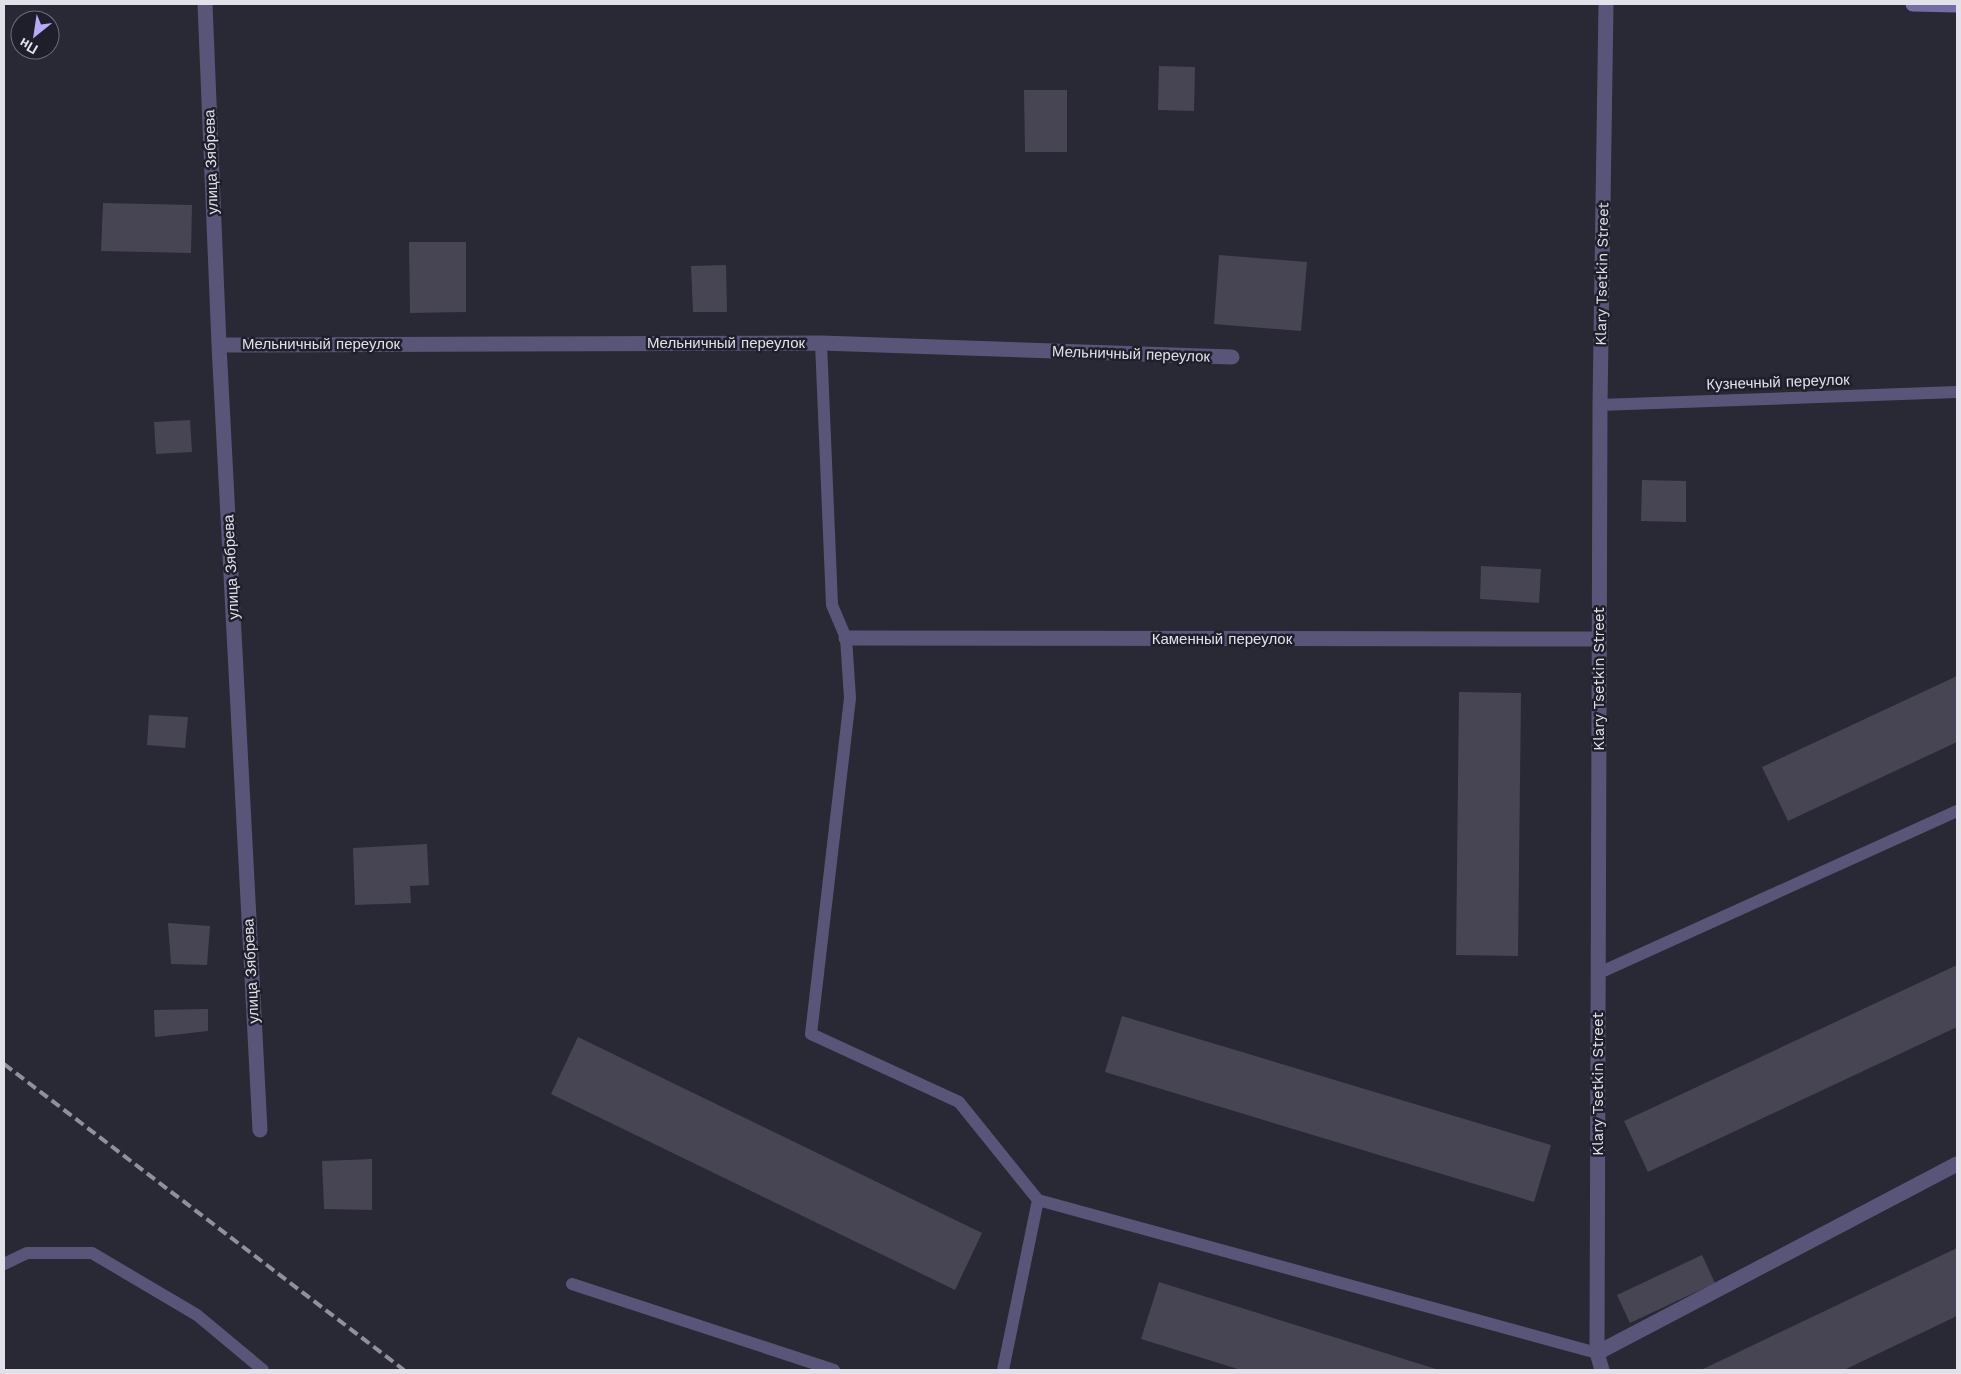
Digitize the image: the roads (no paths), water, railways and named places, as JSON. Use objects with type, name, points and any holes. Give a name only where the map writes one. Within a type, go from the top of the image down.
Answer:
[{"type":"street","name":"улица Зябрева","points":[[204,4],[219,345],[260,1130]]},
{"type":"street","name":"Klary Tsetkin Street","points":[[1602,1370],[1597,1353],[1599,639],[1600,405],[1606,4]]},
{"type":"street","points":[[1913,4],[1957,5]]},
{"type":"street","name":"Мельничный переулок","points":[[219,345],[821,343],[1232,357]]},
{"type":"street","name":"Каменный переулок","points":[[846,638],[1599,639]]},
{"type":"street","points":[[1597,1353],[1957,1164]]},
{"type":"lane","points":[[821,343],[832,605],[846,638],[850,698],[811,1034],[959,1102],[1038,1200],[1597,1353]]},
{"type":"lane","name":"Кузнечный переулок","points":[[1600,405],[1957,392]]},
{"type":"lane","points":[[1599,973],[1957,811]]},
{"type":"lane","points":[[1003,1370],[1038,1200]]},
{"type":"lane","points":[[4,1264],[27,1253],[92,1253],[197,1315],[262,1370]]},
{"type":"lane","points":[[572,1284],[834,1370]]},
{"type":"railway","points":[[4,1064],[404,1370]]}]
